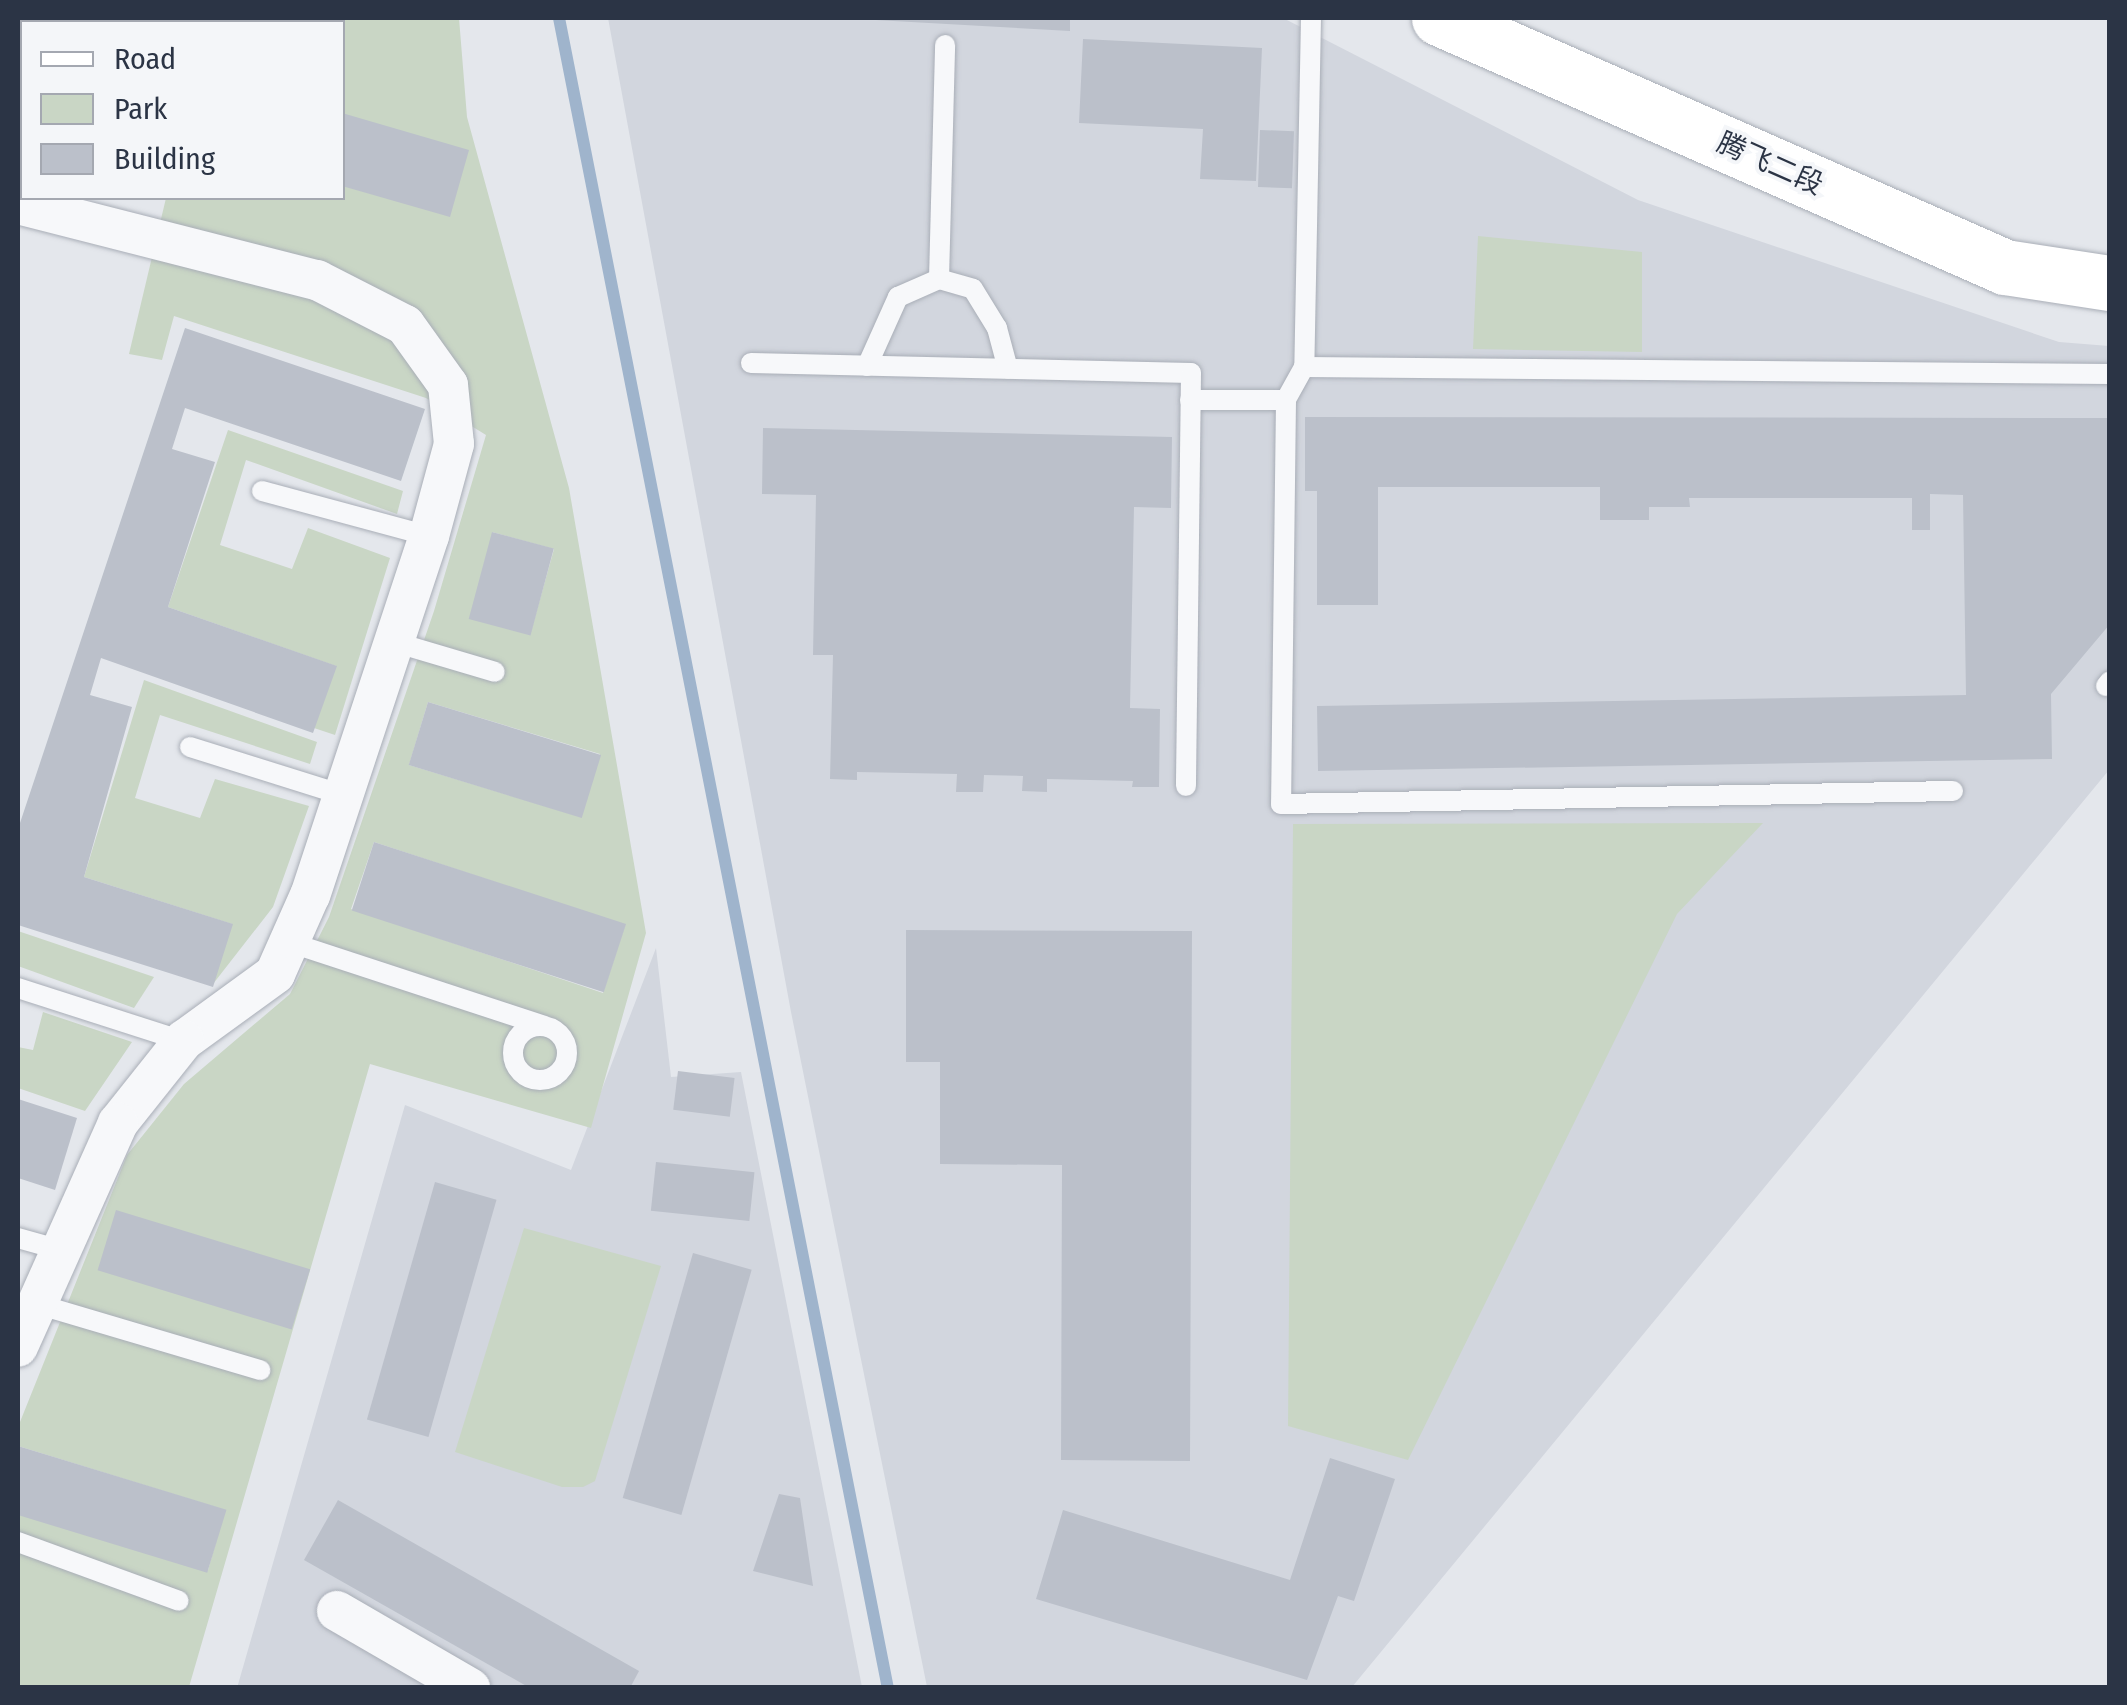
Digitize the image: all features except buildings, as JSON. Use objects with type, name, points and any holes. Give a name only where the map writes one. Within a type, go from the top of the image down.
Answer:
[{"type":"street","name":"腾飞二段","points":[[1439,18],[2005,267],[2110,283]]},
{"type":"street","points":[[18,204],[317,280],[405,325],[448,385],[454,444],[429,536],[310,895],[275,974],[183,1041],[118,1123],[18,1348]]},
{"type":"street","points":[[338,1610],[470,1688]]},
{"type":"lane","points":[[1311,18],[1304,367],[1286,400],[1281,804],[1954,790]]},
{"type":"lane","points":[[939,279],[945,45]]},
{"type":"lane","points":[[866,366],[898,297],[939,279],[973,289],[997,328],[1008,369]]},
{"type":"lane","points":[[751,364],[1191,373],[1186,786]]},
{"type":"lane","points":[[1304,367],[2110,374]]},
{"type":"lane","points":[[1190,400],[1286,400]]},
{"type":"lane","points":[[262,491],[429,536]]},
{"type":"lane","points":[[394,642],[496,672]]},
{"type":"lane","points":[[190,747],[343,795]]},
{"type":"lane","points":[[289,942],[544,1026]]},
{"type":"lane","points":[[18,988],[183,1041]]},
{"type":"lane","points":[[18,1238],[61,1250]]},
{"type":"lane","points":[[37,1304],[260,1370]]},
{"type":"lane","points":[[18,1542],[178,1601]]},
{"type":"shaded area","points":[[608,18],[1283,18],[1638,200],[2059,342],[2109,346],[2109,770],[1352,1687],[927,1687],[791,1012]]},
{"type":"shaded area","points":[[656,948],[671,1077],[741,1072],[862,1687],[237,1688],[405,1105],[571,1170]]},
{"type":"green space","points":[[228,18],[459,18],[467,117],[569,488],[646,933],[591,1128],[370,1064],[189,1687],[18,1687],[18,1512],[208,1570],[225,1510],[18,1446],[18,1427],[127,1155],[184,1084],[290,994],[329,917],[434,611],[486,435],[426,398],[174,316],[162,360],[129,354],[166,200],[345,200],[345,20]],"holes":[[[492,532],[554,549],[530,635]],[[428,702],[600,754],[581,817],[409,765]],[[374,842],[625,925],[603,993],[351,909]]]},
{"type":"green space","points":[[1478,236],[1642,252],[1642,352],[1473,349]]},
{"type":"green space","points":[[228,430],[403,491],[397,514],[246,460],[220,545],[292,569],[308,528],[390,558],[335,735],[314,728],[336,666],[168,607]]},
{"type":"green space","points":[[144,680],[317,742],[310,764],[160,715],[135,798],[200,818],[215,779],[309,806],[273,907],[213,984],[232,924],[84,877]]},
{"type":"green space","points":[[1763,823],[1677,914],[1408,1460],[1288,1426],[1293,824]]},
{"type":"green space","points":[[18,931],[154,977],[134,1008],[18,966]]},
{"type":"green space","points":[[43,1012],[132,1042],[85,1111],[18,1088],[18,1047],[33,1050]]},
{"type":"green space","points":[[524,1228],[661,1266],[595,1481],[583,1487],[562,1487],[455,1452]]},
{"type":"waterway","points":[[559,18],[888,1688]]}]
